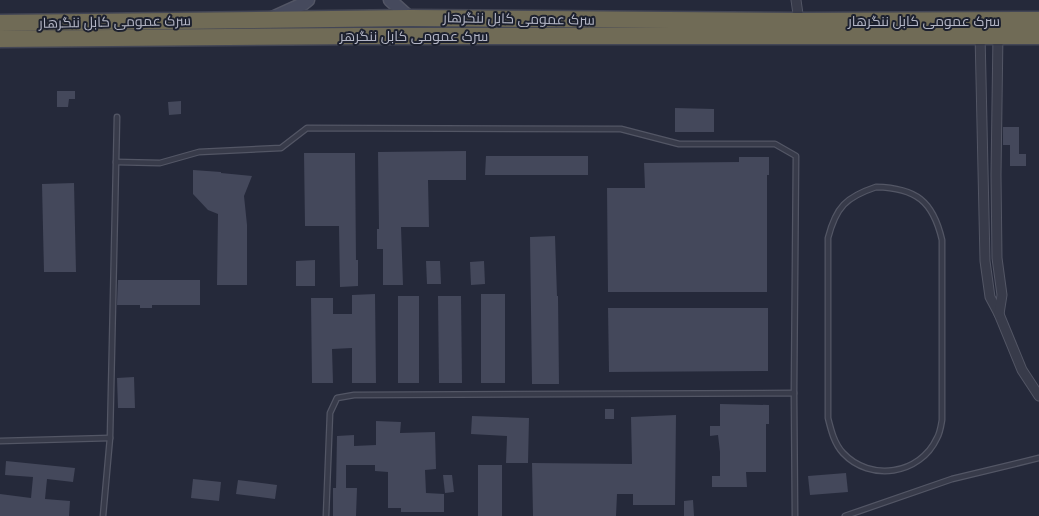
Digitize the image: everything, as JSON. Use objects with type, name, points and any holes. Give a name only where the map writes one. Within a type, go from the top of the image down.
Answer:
[{"type":"highway","name":"سرک عمومی کابل ننگرهار","points":[[0,23],[410,18],[799,21],[998,28],[1039,20]]},
{"type":"highway","name":"سرک عمومی کابل ننگرهر","points":[[0,39],[980,28]]},
{"type":"highway","points":[[998,28],[1039,36]]},
{"type":"street","points":[[268,20],[308,0]]},
{"type":"street","points":[[390,0],[410,18]]},
{"type":"street","points":[[796,0],[799,21]]},
{"type":"street","points":[[980,28],[985,261],[990,297],[1022,370],[1039,396]]},
{"type":"street","points":[[998,28],[997,258],[1002,295],[999,314]]},
{"type":"lane","points":[[103,516],[110,438],[117,117]]},
{"type":"lane","points":[[116,162],[160,163],[199,152],[281,148],[308,128],[621,129],[679,144],[775,144],[796,156],[795,516]]},
{"type":"lane","points":[[876,187],[895,188],[913,194],[928,206],[938,222],[942,240],[942,420],[938,438],[927,454],[912,465],[894,471],[875,471],[857,464],[842,452],[832,436],[828,418],[828,238],[832,220],[843,204],[858,193],[876,187]]},
{"type":"lane","points":[[326,516],[330,414],[336,398],[364,395],[794,393]]},
{"type":"lane","points":[[0,441],[110,438]]},
{"type":"lane","points":[[845,516],[952,479],[1039,458]]},
{"type":"building","points":[[57,91],[75,91],[75,99],[69,99],[68,107],[57,107]]},
{"type":"building","points":[[181,101],[181,114],[169,115],[168,102]]},
{"type":"building","points":[[675,108],[714,109],[714,132],[675,132]]},
{"type":"building","points":[[1003,127],[1019,127],[1019,154],[1026,154],[1026,166],[1010,166],[1010,145],[1003,145]]},
{"type":"building","points":[[466,151],[466,180],[428,180],[429,227],[401,227],[403,285],[383,285],[383,249],[377,249],[377,229],[379,229],[378,152]]},
{"type":"building","points":[[304,153],[355,153],[358,286],[340,287],[339,226],[305,226]]},
{"type":"building","points":[[486,156],[588,156],[588,175],[485,175]]},
{"type":"building","points":[[739,157],[769,157],[769,175],[767,175],[767,292],[608,292],[607,188],[645,188],[644,163],[739,162]]},
{"type":"building","points":[[193,170],[252,176],[244,196],[247,225],[247,285],[217,285],[218,214],[208,210],[193,194]]},
{"type":"building","points":[[74,183],[76,272],[44,272],[42,184]]},
{"type":"building","points":[[555,236],[559,384],[532,384],[530,237]]},
{"type":"building","points":[[315,260],[315,286],[296,286],[296,261]]},
{"type":"building","points":[[426,261],[440,261],[441,284],[427,284]]},
{"type":"building","points":[[484,261],[485,284],[471,285],[470,262]]},
{"type":"building","points":[[118,280],[200,280],[200,305],[152,305],[152,308],[140,308],[140,305],[117,305]]},
{"type":"building","points":[[375,294],[376,383],[352,383],[352,348],[332,349],[333,383],[312,383],[311,298],[333,298],[333,314],[352,314],[352,295]]},
{"type":"building","points":[[481,294],[505,294],[505,383],[481,383]]},
{"type":"building","points":[[398,296],[419,296],[419,383],[398,383]]},
{"type":"building","points":[[438,296],[461,296],[462,383],[439,383]]},
{"type":"building","points":[[608,308],[768,308],[768,371],[609,372]]},
{"type":"building","points":[[134,377],[135,408],[118,408],[117,378]]},
{"type":"building","points":[[720,404],[769,405],[769,424],[766,424],[766,472],[746,472],[747,487],[712,487],[712,476],[720,476],[720,452],[718,435],[710,436],[710,426],[720,426]]},
{"type":"building","points":[[605,409],[614,409],[614,419],[605,419]]},
{"type":"building","points":[[676,415],[675,505],[633,505],[633,494],[617,494],[616,516],[533,516],[532,463],[632,464],[631,417]]},
{"type":"building","points":[[472,416],[529,418],[528,463],[506,463],[507,436],[471,434]]},
{"type":"building","points":[[376,421],[401,422],[400,433],[435,432],[436,469],[425,470],[426,493],[444,494],[444,512],[401,512],[401,508],[388,508],[388,472],[375,471],[375,465],[346,465],[346,488],[357,488],[356,516],[333,516],[333,488],[336,488],[337,436],[354,435],[354,446],[376,445]]},
{"type":"building","points":[[6,461],[75,468],[73,482],[47,479],[45,499],[70,501],[69,516],[0,516],[0,494],[31,498],[33,477],[5,475]]},
{"type":"building","points":[[478,465],[502,465],[502,516],[478,516]]},
{"type":"building","points":[[846,473],[848,492],[810,495],[808,476]]},
{"type":"building","points":[[443,475],[452,475],[454,492],[445,493]]},
{"type":"building","points":[[193,479],[221,482],[219,501],[191,498]]},
{"type":"building","points":[[238,480],[277,485],[275,499],[236,494]]},
{"type":"building","points":[[693,500],[694,516],[684,516],[684,501]]}]
